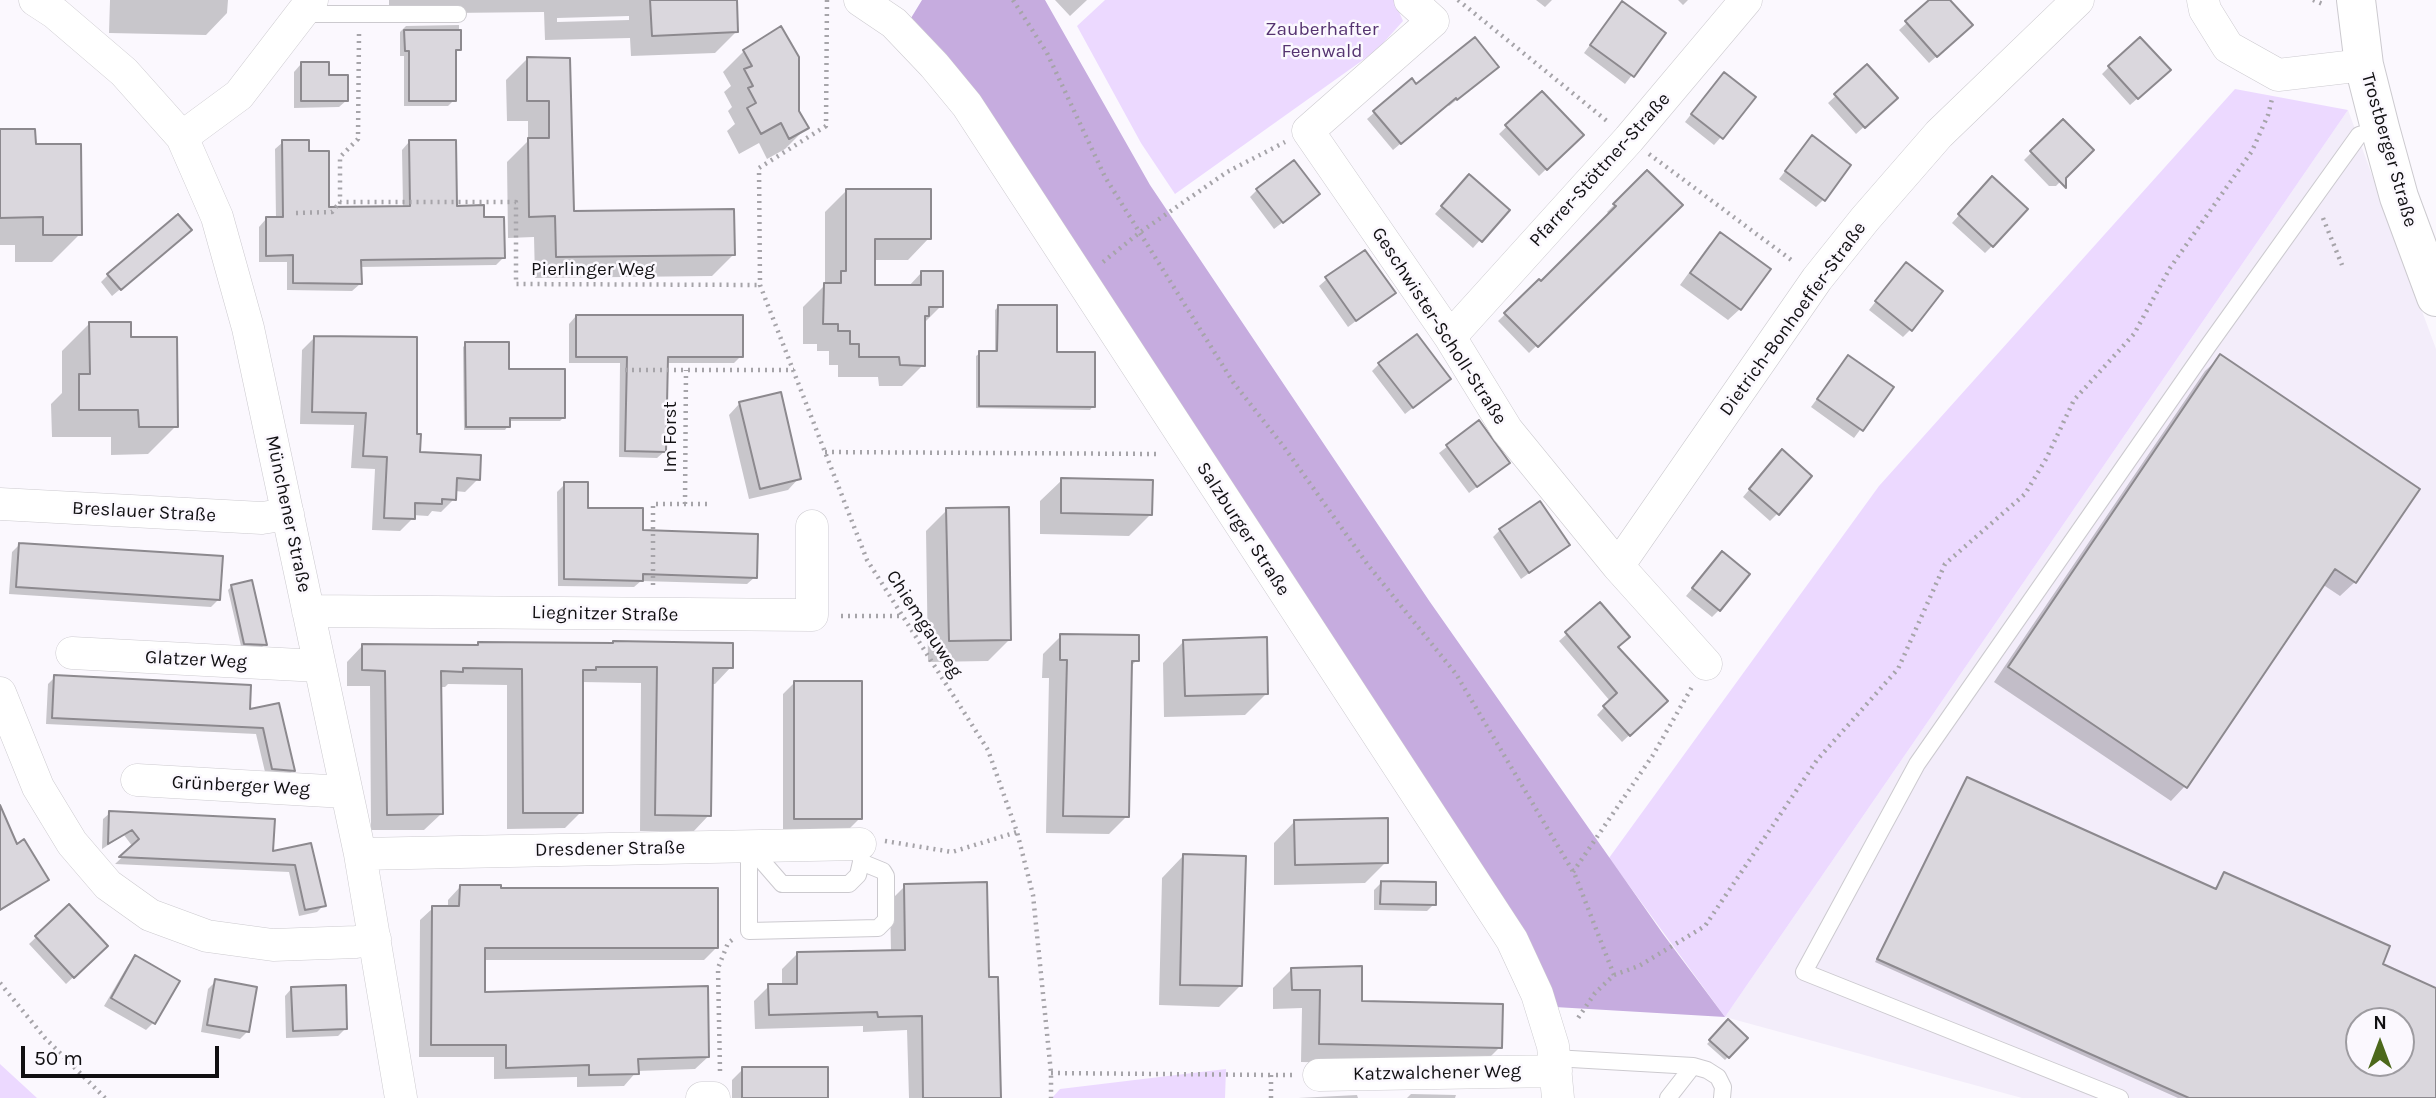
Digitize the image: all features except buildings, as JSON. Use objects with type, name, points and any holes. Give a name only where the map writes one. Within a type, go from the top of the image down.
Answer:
[{"type":"street","name":"Münchener Straße","points":[[35,0],[55,13],[124,72],[182,137],[220,229],[248,328],[288,514],[359,855],[401,1098]]},
{"type":"street","name":"Salzburger Straße","points":[[860,0],[902,12],[934,65],[967,105],[1512,940],[1536,994],[1555,1068]]},
{"type":"street","name":"Pfarrer-Stöttner-Straße","points":[[1450,337],[1629,139],[1746,0]]},
{"type":"street","name":"Dietrich-Bonhoeffer-Straße","points":[[1618,566],[1818,279],[1865,219],[1939,134],[2078,0]]},
{"type":"street","points":[[2203,0],[2205,10],[2228,47],[2277,75],[2364,65]]},
{"type":"street","name":"Trostberger Straße","points":[[2356,0],[2364,65],[2379,128],[2399,197],[2436,296]]},
{"type":"street","points":[[182,137],[239,95],[308,5]]},
{"type":"street","points":[[1308,131],[1431,7]]},
{"type":"street","name":"Geschwister-Scholl-Straße","points":[[1308,131],[1450,337],[1507,430],[1618,566],[1706,664]]},
{"type":"street","name":"Breslauer Straße","points":[[0,504],[262,518],[288,514]]},
{"type":"street","points":[[812,526],[812,615]]},
{"type":"street","name":"Liegnitzer Straße","points":[[308,611],[812,615]]},
{"type":"street","name":"Glatzer Weg","points":[[72,653],[319,666]]},
{"type":"street","points":[[0,693],[38,787],[72,844],[108,885],[150,915],[207,936],[273,945],[375,939]]},
{"type":"street","name":"Grünberger Weg","points":[[137,780],[345,792]]},
{"type":"street","name":"Dresdener Straße","points":[[359,855],[749,846],[860,853]]},
{"type":"street","name":"Katzwalchener Weg","points":[[1319,1074],[1555,1068]]},
{"type":"street","points":[[702,1098],[714,1098]]},
{"type":"lane","points":[[308,5],[309,14],[458,14]]},
{"type":"lane","points":[[2120,1098],[1804,972],[1917,764],[2208,346],[2359,135],[2379,128]]},
{"type":"lane","points":[[749,846],[750,931],[878,928],[886,920],[886,876],[860,853]]},
{"type":"lane","points":[[1668,1098],[1693,1066]]},
{"type":"lane","points":[[1555,1068],[1693,1066],[1707,1070],[1717,1077],[1723,1087],[1722,1098]]},
{"type":"path","name":"Chiemgauweg","points":[[827,0],[826,126],[759,168],[760,285],[867,560],[988,750],[1017,832],[1033,895],[1051,1073],[1051,1098]]},
{"type":"path","points":[[1013,0],[1047,53],[1105,177],[1233,383],[1284,447],[1368,565],[1457,674],[1573,872],[1614,975]]},
{"type":"path","points":[[340,202],[340,157],[358,139],[359,14]]},
{"type":"path","points":[[1555,1068],[1561,1043],[1595,993],[1614,975],[1639,966],[1705,926],[1818,760],[1898,669],[1945,564],[2025,494],[2046,459],[2074,400],[2134,334],[2170,268],[2252,151],[2268,115],[2277,75]]},
{"type":"path","points":[[1081,280],[1139,233],[1227,172],[1308,131]]},
{"type":"path","points":[[2314,198],[2342,265]]},
{"type":"path","name":"Pierlinger Weg","points":[[296,213],[332,212],[340,202],[516,202],[516,284],[760,285]]},
{"type":"path","points":[[625,370],[794,370]]},
{"type":"path","name":"Im Forst","points":[[685,504],[686,370]]},
{"type":"path","points":[[825,453],[1184,454],[1192,449]]},
{"type":"path","points":[[653,614],[653,504],[710,504]]},
{"type":"path","points":[[812,615],[902,616]]},
{"type":"path","points":[[1573,872],[1653,755],[1706,664]]},
{"type":"path","points":[[860,853],[863,841],[884,840],[952,852],[1017,832]]},
{"type":"path","points":[[714,1098],[720,1087],[718,968],[728,943],[750,931]]},
{"type":"path","points":[[0,983],[45,1038],[105,1098]]},
{"type":"path","points":[[1051,1073],[1319,1074]]},
{"type":"path","points":[[1271,1075],[1271,1098]]},
{"type":"shaded area","points":[[922,0],[1045,0],[1150,185],[1430,602],[1663,934],[1725,1017],[1555,1007],[977,104],[911,18]]},
{"type":"shaded area","points":[[2348,110],[2436,349],[2436,1098],[2022,1098],[1725,1017]]},
{"type":"green space","name":"Zauberhafter Feenwald","points":[[1105,0],[1394,0],[1403,21],[1377,50],[1175,194],[1141,143],[1077,26]]},
{"type":"green space","points":[[2235,89],[2348,110],[1725,1017],[1609,858],[1879,486]]},
{"type":"green space","points":[[0,1064],[37,1098],[0,1098]]},
{"type":"green space","points":[[1226,1069],[1225,1098],[1052,1098],[1060,1089]]}]
